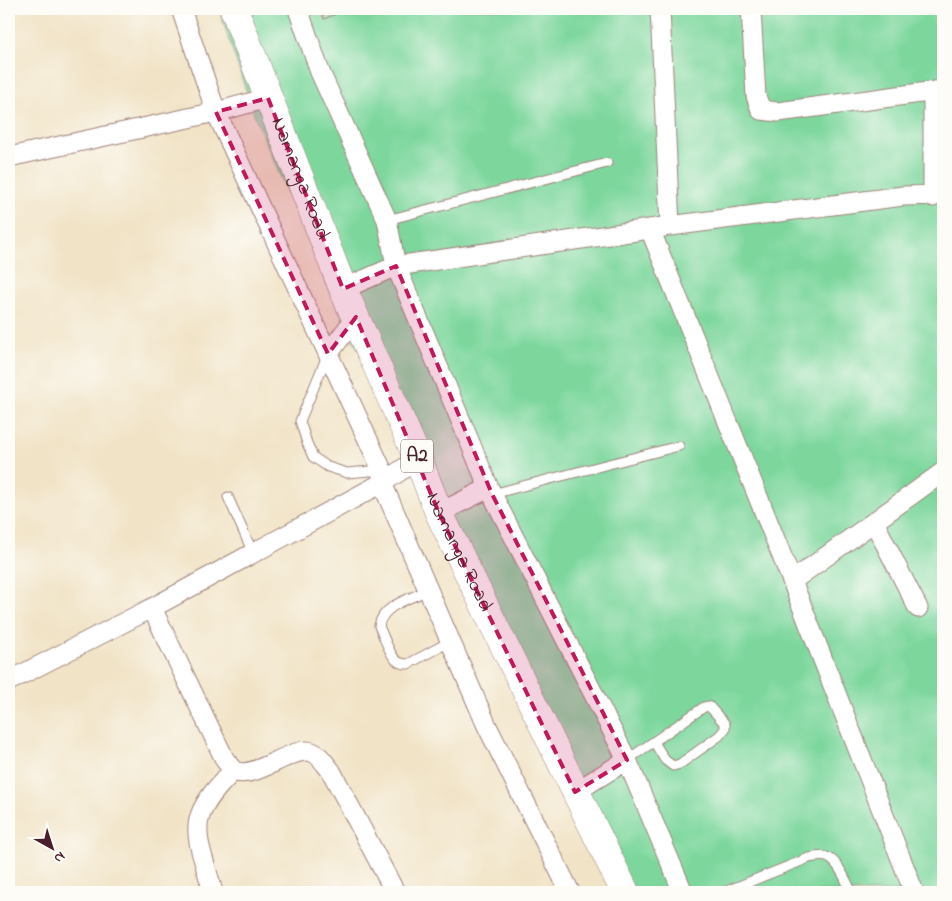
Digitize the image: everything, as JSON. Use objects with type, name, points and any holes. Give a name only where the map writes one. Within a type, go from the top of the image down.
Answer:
[{"type":"highway","name":"Namanga Road","points":[[234,9],[343,289],[418,459],[439,513],[624,892]]},
{"type":"street","points":[[181,9],[216,112],[382,476],[428,590],[487,726],[570,892]]},
{"type":"street","points":[[298,9],[320,72],[387,220],[396,266],[491,491],[627,760],[683,892]]},
{"type":"street","points":[[660,9],[670,226]]},
{"type":"street","points":[[343,289],[396,266],[670,226],[903,196],[938,196],[938,90],[778,112],[761,110],[756,96],[751,9]]},
{"type":"street","points":[[9,157],[216,112],[268,98]]},
{"type":"street","points":[[650,230],[792,581],[914,892]]},
{"type":"street","points":[[328,354],[356,317]]},
{"type":"street","points":[[9,681],[152,608],[253,553],[382,476],[418,459]]},
{"type":"street","points":[[792,581],[943,472]]},
{"type":"street","points":[[439,513],[491,491]]},
{"type":"street","points":[[874,522],[918,608]]},
{"type":"street","points":[[152,608],[225,760],[233,771],[244,774],[298,753],[310,751],[318,755],[331,771],[396,892]]},
{"type":"street","points":[[574,792],[627,760]]},
{"type":"street","points":[[213,892],[198,842],[197,822],[210,796],[233,771]]},
{"type":"lane","points":[[387,220],[607,163]]},
{"type":"lane","points":[[328,354],[300,421],[310,450],[314,457],[328,467],[347,473],[382,476]]},
{"type":"lane","points":[[491,491],[679,446]]},
{"type":"lane","points":[[228,497],[253,553]]},
{"type":"lane","points":[[428,590],[386,612],[381,618],[379,626],[393,656],[402,663],[408,664],[450,641]]},
{"type":"lane","points":[[627,760],[704,707],[710,706],[725,724],[725,729],[719,736],[680,764],[673,766],[665,760],[654,742]]},
{"type":"lane","points":[[724,892],[809,858],[820,856],[829,858],[837,866],[852,892]]},
{"type":"highlighted area","points":[[268,98],[343,289],[396,266],[492,494],[627,760],[575,792],[439,513],[356,317],[328,354],[216,112]]},
{"type":"green space","points":[[219,9],[943,9],[943,892],[625,892],[327,285],[254,114]]},
{"type":"building","points":[[321,9],[348,9],[324,19]]}]
